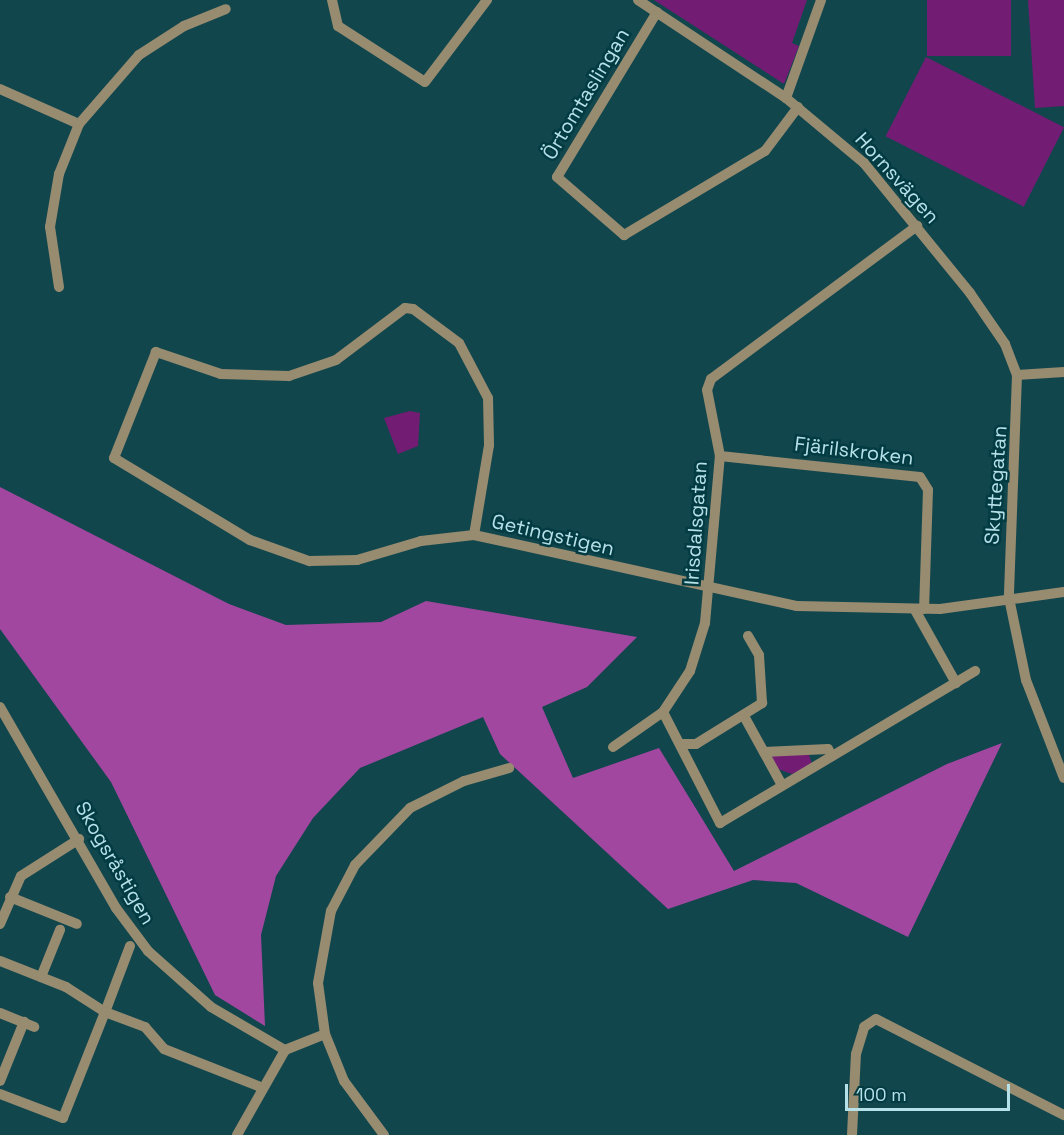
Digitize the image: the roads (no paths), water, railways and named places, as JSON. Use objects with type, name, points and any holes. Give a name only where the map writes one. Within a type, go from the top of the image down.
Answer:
[{"type":"street","points":[[332,0],[338,26],[425,82],[487,0]]},
{"type":"street","name":"Hornsvägen","points":[[638,0],[798,107],[864,164],[917,226],[1005,344],[1017,375]]},
{"type":"street","points":[[786,99],[821,0]]},
{"type":"street","points":[[59,287],[50,226],[59,174],[79,124],[139,55],[184,26],[226,9]]},
{"type":"street","name":"Örtomtaslingan","points":[[657,12],[557,177],[624,235],[765,151],[798,107]]},
{"type":"street","points":[[0,89],[79,124]]},
{"type":"street","name":"Irisdalsgatan","points":[[613,747],[663,712],[690,671],[712,585],[720,456],[707,390],[716,371],[917,226]]},
{"type":"street","name":"Getingstigen","points":[[474,535],[489,445],[488,398],[459,343],[413,309],[405,308],[336,360],[289,376],[221,374],[156,352],[114,458],[250,540],[288,558],[332,564],[439,537],[474,535],[712,585],[797,606],[920,610],[1009,598]]},
{"type":"street","points":[[1017,375],[1064,372]]},
{"type":"street","name":"Skyttegatan","points":[[1017,375],[1009,598],[1036,712],[1064,778]]},
{"type":"street","name":"Fjärilskroken","points":[[720,456],[920,477],[928,490],[920,610]]},
{"type":"street","points":[[1009,598],[1064,592]]},
{"type":"street","points":[[920,610],[956,683]]},
{"type":"street","points":[[681,744],[696,744],[762,703],[764,684],[759,655],[748,636]]},
{"type":"street","points":[[663,712],[681,744],[681,756],[720,823],[975,671]]},
{"type":"street","name":"Skogsråstigen","points":[[0,707],[79,839],[116,908],[166,971],[211,1007],[285,1050]]},
{"type":"street","points":[[744,716],[782,785]]},
{"type":"street","points":[[764,752],[828,749],[832,756]]},
{"type":"street","points":[[384,1135],[344,1081],[325,1034],[318,983],[323,936],[355,865],[387,827],[432,794],[509,768]]},
{"type":"street","points":[[0,924],[21,876],[79,839]]},
{"type":"street","points":[[10,897],[77,924]]},
{"type":"street","points":[[41,976],[60,930]]},
{"type":"street","points":[[0,1094],[63,1119],[130,946]]},
{"type":"street","points":[[0,961],[41,976],[105,1012],[145,1027],[164,1049],[263,1088]]},
{"type":"street","points":[[0,1013],[29,1024],[0,1081]]},
{"type":"street","points":[[852,1135],[856,1054],[864,1027],[876,1019],[1064,1114]]},
{"type":"street","points":[[237,1135],[285,1050],[325,1034]]}]
